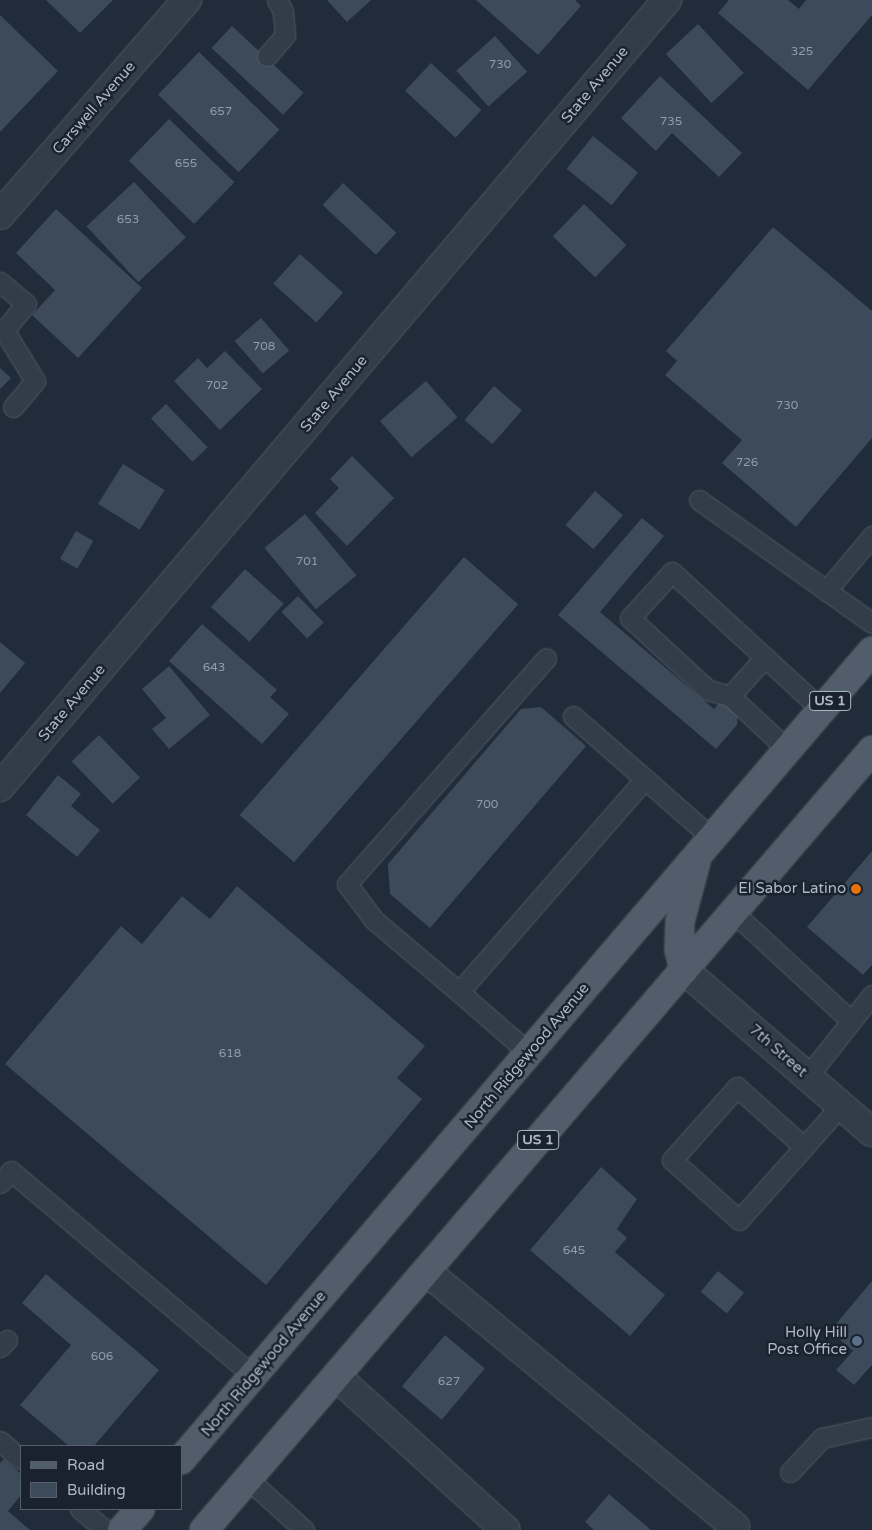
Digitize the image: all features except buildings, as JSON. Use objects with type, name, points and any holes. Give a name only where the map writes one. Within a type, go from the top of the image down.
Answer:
[{"type":"main road","name":"North Ridgewood Avenue","points":[[182,1459],[872,651]]},
{"type":"main road","name":"US 1","points":[[204,1530],[732,912],[868,761]]},
{"type":"main road","points":[[684,970],[679,950],[680,922],[705,847]]},
{"type":"main road","points":[[122,1530],[139,1510]]},
{"type":"street","name":"Carswell Avenue","points":[[0,215],[187,0]]},
{"type":"street","name":"State Avenue","points":[[0,787],[667,0]]},
{"type":"street","name":"7th Street","points":[[684,970],[872,1132]]},
{"type":"street","points":[[426,1271],[735,1527],[732,1530]]},
{"type":"street","points":[[336,1376],[506,1530]]},
{"type":"lane","points":[[267,56],[285,35],[283,11],[277,0]]},
{"type":"lane","points":[[0,282],[26,304],[4,330],[35,381],[13,407]]},
{"type":"lane","points":[[699,500],[872,623]]},
{"type":"lane","points":[[826,592],[872,536]]},
{"type":"lane","points":[[787,749],[730,696],[708,690],[630,618],[672,572],[822,710]]},
{"type":"lane","points":[[730,696],[765,657]]},
{"type":"lane","points":[[529,1053],[374,920],[346,884],[546,658]]},
{"type":"lane","points":[[573,716],[645,779],[705,847]]},
{"type":"lane","points":[[459,992],[645,779]]},
{"type":"lane","points":[[732,912],[851,1021]]},
{"type":"lane","points":[[807,1076],[872,995]]},
{"type":"lane","points":[[804,1147],[737,1087],[672,1160],[739,1220],[804,1147],[841,1105]]},
{"type":"lane","points":[[0,1183],[10,1171],[254,1376]]},
{"type":"lane","points":[[790,1472],[822,1438],[872,1427]]},
{"type":"lane","points":[[0,1441],[20,1458]]},
{"type":"lane","points":[[248,1479],[304,1530]]},
{"type":"lane","points":[[81,1510],[105,1530]]},
{"type":"place","name":"El Sabor Latino","points":[[856,889]]},
{"type":"place","name":"Holly Hill Post Office","points":[[857,1341]]}]
